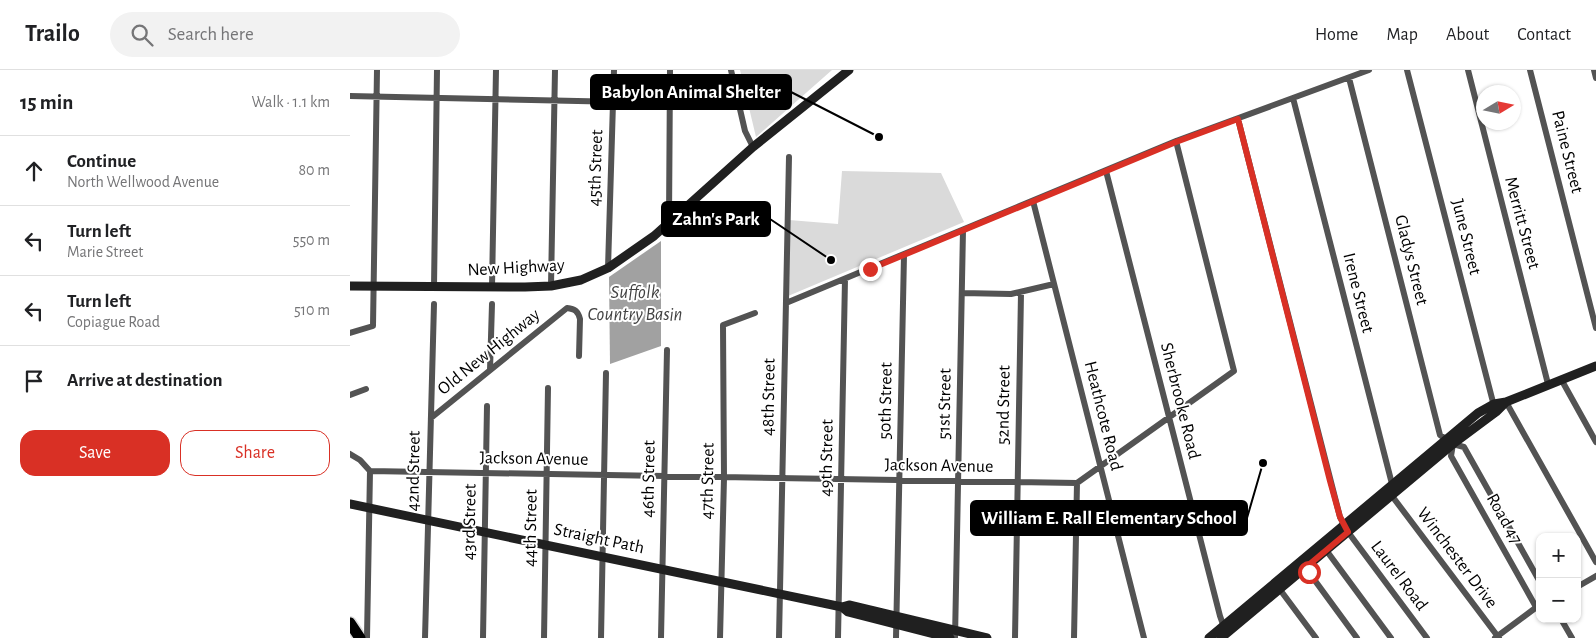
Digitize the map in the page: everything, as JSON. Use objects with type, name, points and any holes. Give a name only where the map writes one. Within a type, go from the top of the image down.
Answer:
[{"type":"highway","points":[[350,624],[360,638]]},
{"type":"main road","name":"New Highway","points":[[350,286],[551,286],[581,280],[608,268],[654,236],[753,147],[848,70]]},
{"type":"main road","points":[[1277,586],[1305,568],[1326,550],[1346,528],[1392,496],[1478,413],[1495,408],[1548,384],[1596,366]]},
{"type":"main road","points":[[1209,638],[1224,634],[1346,528],[1392,484],[1450,442]]},
{"type":"main road","name":"Straight Path","points":[[350,504],[780,593],[840,607],[848,612],[897,620],[953,635],[987,638]]},
{"type":"street","points":[[350,334],[373,326],[377,70]]},
{"type":"street","points":[[434,287],[437,70]]},
{"type":"street","points":[[492,287],[496,70]]},
{"type":"street","points":[[551,286],[555,70]]},
{"type":"street","name":"45th Street","points":[[608,268],[614,70]]},
{"type":"street","points":[[669,222],[670,70]]},
{"type":"street","points":[[731,70],[745,131],[753,147]]},
{"type":"street","points":[[786,303],[1176,142],[1369,70]]},
{"type":"street","name":"June Street","points":[[1407,70],[1495,408]]},
{"type":"street","name":"Merritt Street","points":[[1468,70],[1548,384]]},
{"type":"street","name":"Paine Street","points":[[1530,70],[1596,328]]},
{"type":"street","points":[[1594,70],[1596,78]]},
{"type":"street","name":"Gladys Street","points":[[1349,78],[1440,433],[1450,442]]},
{"type":"street","points":[[350,96],[670,102]]},
{"type":"street","name":"Irene Street","points":[[1293,98],[1392,484],[1392,496]]},
{"type":"street","name":"Laurel Road","points":[[1238,119],[1340,517],[1346,528],[1427,638]]},
{"type":"street","points":[[1074,638],[1077,483],[1234,371],[1176,142]]},
{"type":"street","name":"48th Street","points":[[779,638],[789,157]]},
{"type":"street","name":"Sherbrooke Road","points":[[1106,171],[1224,634]]},
{"type":"street","name":"Heathcote Road","points":[[1033,201],[1144,638]]},
{"type":"street","name":"51st Street","points":[[953,635],[964,230]]},
{"type":"street","name":"50th Street","points":[[896,638],[904,255]]},
{"type":"street","name":"49th Street","points":[[838,638],[845,279]]},
{"type":"street","points":[[962,293],[1011,294],[1054,284]]},
{"type":"street","name":"52nd Street","points":[[1015,638],[1021,293]]},
{"type":"street","name":"42nd Street","points":[[425,638],[434,304]]},
{"type":"street","points":[[490,370],[492,304]]},
{"type":"street","name":"Old New Highway","points":[[431,418],[566,308],[576,310],[579,313],[579,356]]},
{"type":"street","name":"47th Street","points":[[720,638],[724,478],[723,325],[755,313]]},
{"type":"street","name":"46th Street","points":[[661,638],[667,350]]},
{"type":"street","points":[[601,638],[606,373]]},
{"type":"street","points":[[1561,379],[1596,442]]},
{"type":"street","name":"44th Street","points":[[544,638],[548,388]]},
{"type":"street","points":[[350,395],[366,389]]},
{"type":"street","points":[[1506,402],[1596,562]]},
{"type":"street","name":"43rd Street","points":[[483,638],[487,406]]},
{"type":"street","points":[[1450,442],[1464,447],[1538,578]]},
{"type":"street","name":"Road 47","points":[[1450,442],[1451,456],[1536,603]]},
{"type":"street","points":[[350,454],[360,460],[370,471],[367,638]]},
{"type":"street","name":"Jackson Avenue","points":[[370,471],[1077,483]]},
{"type":"street","name":"Winchester Drive","points":[[1392,496],[1497,637]]},
{"type":"street","points":[[1326,550],[1391,638]]},
{"type":"street","points":[[1305,568],[1357,638]]},
{"type":"street","points":[[1581,585],[1596,576]]},
{"type":"street","points":[[1277,586],[1316,638]]},
{"type":"street","points":[[1497,637],[1536,608]]},
{"type":"street","points":[[1563,623],[1572,638]]},
{"type":"shaded area","points":[[740,70],[832,70],[756,137]]},
{"type":"shaded area","points":[[842,171],[941,173],[964,222],[788,296],[789,220],[838,224]]},
{"type":"water","name":"Suffolk Country Basin","points":[[661,241],[661,346],[610,364],[609,277]]},
{"type":"place","name":"Babylon Animal Shelter","points":[[879,137]]},
{"type":"place","name":"Zahn's Park","points":[[831,260]]},
{"type":"place","name":"William E. Rall Elementary School","points":[[1263,463]]},
{"type":"route","points":[[870,269],[1149,153],[1238,119],[1330,481],[1340,517],[1348,532],[1305,568],[1309,572]]}]
